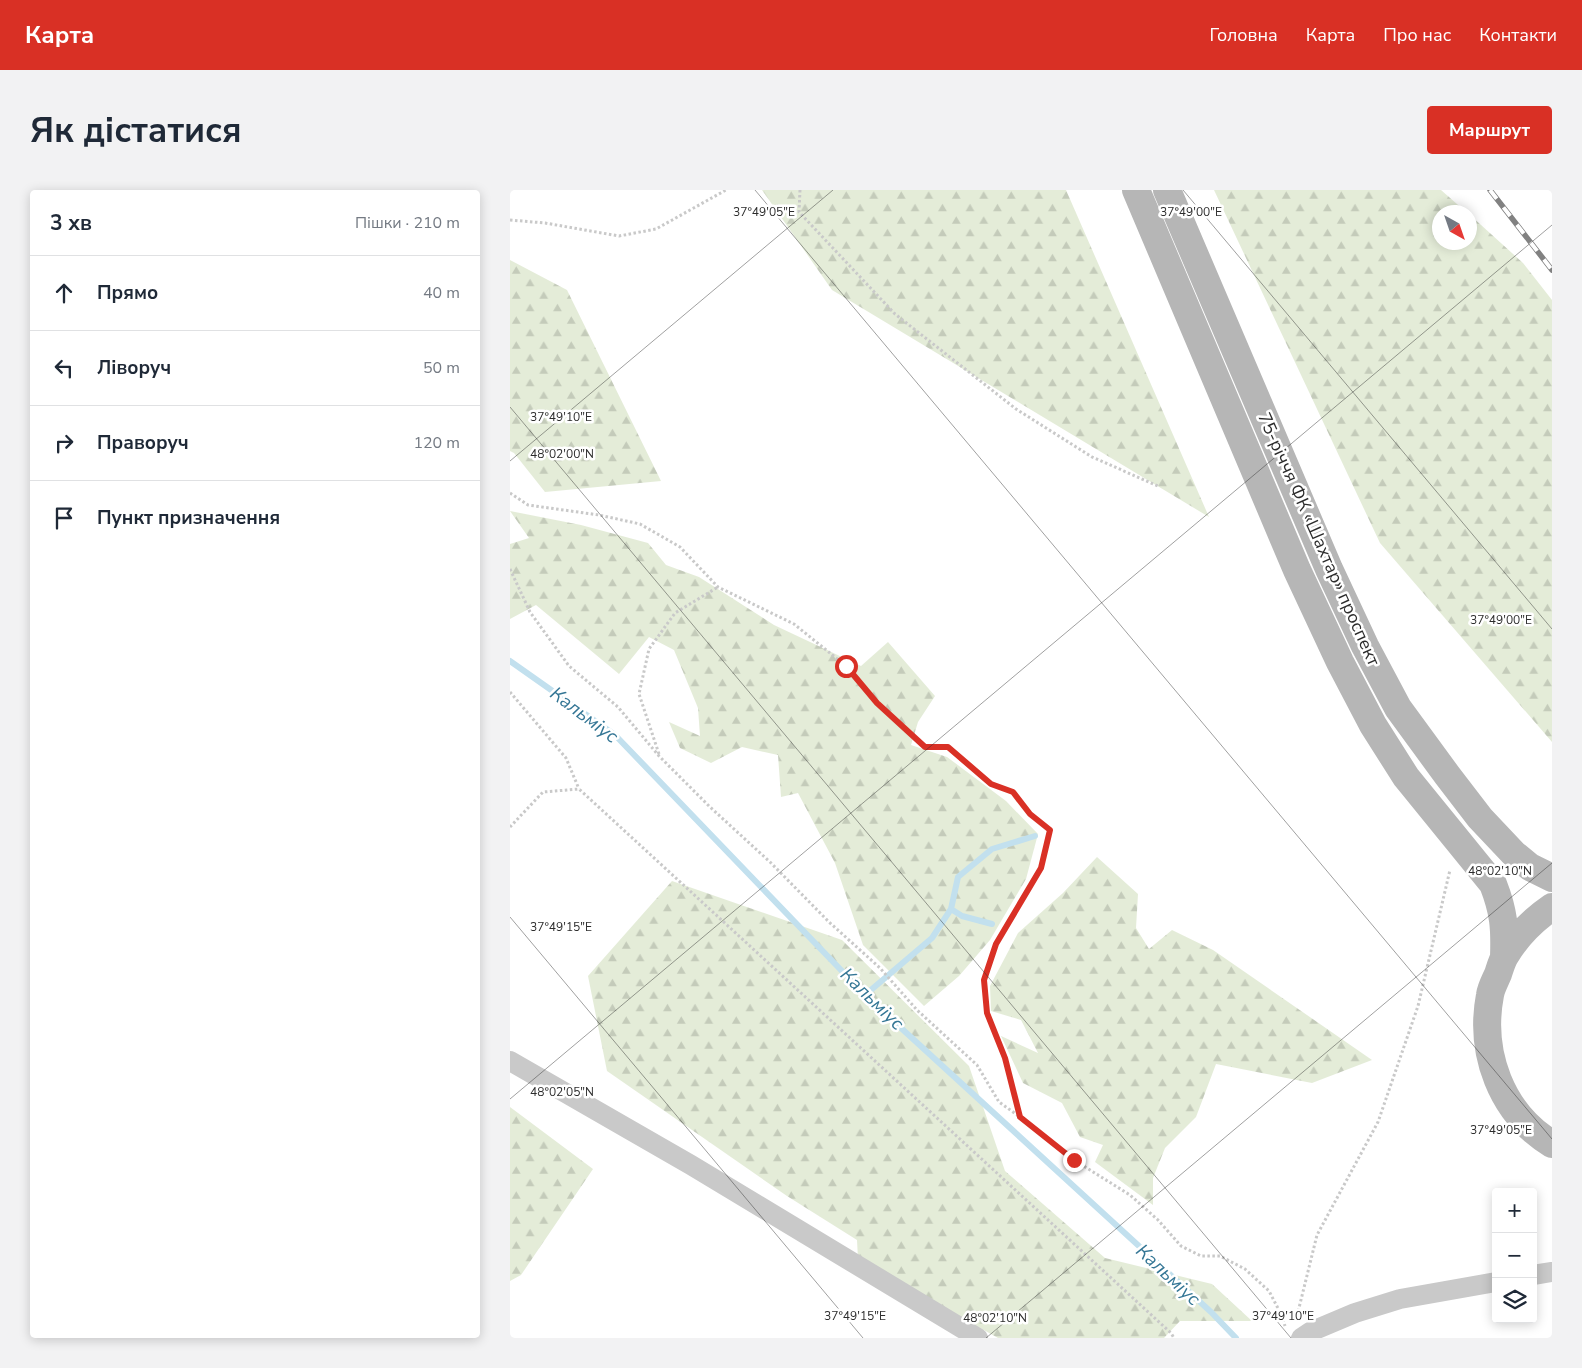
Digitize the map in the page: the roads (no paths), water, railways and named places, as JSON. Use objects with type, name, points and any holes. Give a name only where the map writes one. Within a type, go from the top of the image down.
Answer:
[{"type":"main road","name":"75-річчя ФК «Шахтар» проспект","points":[[1136,190],[1297,570],[1340,662],[1373,725],[1406,777],[1493,884],[1501,905],[1505,928],[1504,957]]},
{"type":"main road","name":"75-річчя ФК «Шахтар» проспект","points":[[1167,190],[1329,569],[1365,646],[1398,708],[1480,818],[1514,854],[1530,867],[1548,876]]},
{"type":"main road","points":[[1552,907],[1537,917],[1519,936],[1504,957],[1490,994],[1486,1033],[1494,1071],[1511,1107],[1538,1136],[1552,1144]]},
{"type":"street","points":[[510,1061],[690,1165],[978,1338]]},
{"type":"street","points":[[1537,1274],[1552,1272]]},
{"type":"street","points":[[1294,1329],[1310,1332],[1400,1299],[1492,1283]]},
{"type":"waterway","name":"Кальміус","points":[[510,661],[615,735],[865,995],[1211,1312],[1236,1338]]},
{"type":"waterway","points":[[865,995],[932,938],[951,909],[958,877],[992,849],[1035,836]]},
{"type":"waterway","points":[[951,909],[962,916],[992,924]]},
{"type":"railway","points":[[1490,190],[1552,270]]}]
